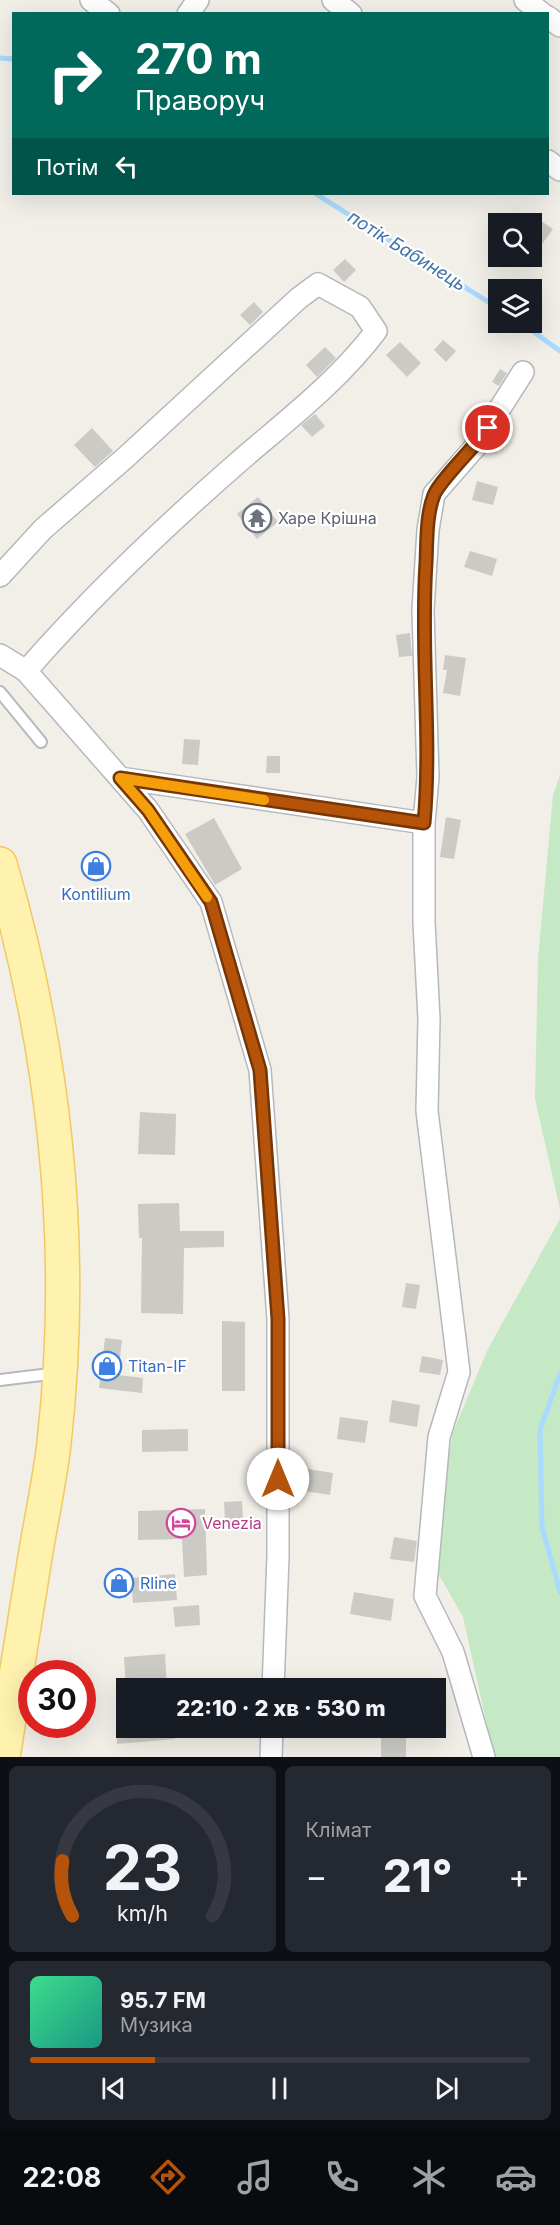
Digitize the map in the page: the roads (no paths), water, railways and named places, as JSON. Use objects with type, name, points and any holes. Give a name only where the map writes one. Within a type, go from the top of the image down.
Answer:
[{"type":"main road","points":[[0,864],[23,945],[49,1074],[61,1199],[62,1298],[54,1443],[3,1757]]},
{"type":"street","points":[[91,0],[106,12]]},
{"type":"street","points":[[333,0],[348,12]]},
{"type":"street","points":[[525,0],[540,12]]},
{"type":"street","points":[[0,576],[43,529],[125,458],[299,298],[318,284],[360,307],[376,330],[363,349],[310,401],[232,467],[69,622],[26,671]]},
{"type":"street","points":[[484,1757],[453,1652],[424,1596],[439,1437],[459,1372],[427,1111],[429,1019],[424,922],[424,823],[428,777],[423,610],[428,530],[434,494],[476,446],[523,372]]},
{"type":"street","points":[[0,655],[26,671],[148,810],[211,902],[260,1070],[278,1319],[278,1556],[273,1678]]},
{"type":"street","points":[[120,778],[424,823]]},
{"type":"street","points":[[271,1757],[272,1738]]},
{"type":"lane","points":[[0,692],[41,742]]},
{"type":"lane","points":[[0,1380],[58,1372]]},
{"type":"waterway","name":"потік Бабинець","points":[[0,58],[12,59]]},
{"type":"waterway","name":"потік Бабинець","points":[[318,195],[488,302]]},
{"type":"waterway","name":"потік Бабинець","points":[[535,333],[560,351]]},
{"type":"waterway","name":"потік Бабинець","points":[[560,1374],[540,1430],[542,1527],[560,1592]]},
{"type":"place","name":"Харе Крішна","points":[[257,518]]},
{"type":"place","name":"Kontilium","points":[[96,866]]},
{"type":"place","name":"Titan-IF","points":[[107,1366]]},
{"type":"place","name":"Venezia","points":[[181,1523]]},
{"type":"place","name":"Rline","points":[[119,1583]]}]
